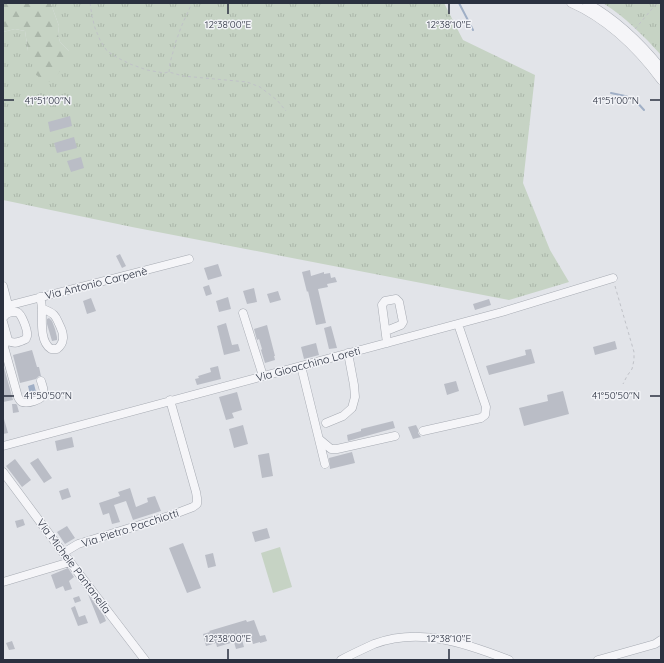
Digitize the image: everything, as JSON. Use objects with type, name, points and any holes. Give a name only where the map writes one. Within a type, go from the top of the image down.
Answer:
[{"type":"street","points":[[571,3],[595,17],[613,30],[650,65],[661,80]]},
{"type":"street","points":[[587,3],[607,15],[625,30],[641,45],[661,68]]},
{"type":"street","name":"Via Antonio Carpenè","points":[[3,318],[9,307],[40,297],[189,259]]},
{"type":"street","name":"Via Gioacchino Loreti","points":[[3,446],[502,312],[613,278]]},
{"type":"street","points":[[3,286],[9,307],[18,312],[20,315],[27,332],[26,339],[11,343],[8,340],[3,322]]},
{"type":"street","points":[[40,297],[44,342],[49,348],[53,350],[57,349],[61,345],[63,339],[62,331],[53,314],[42,308]]},
{"type":"street","points":[[243,313],[262,376]]},
{"type":"street","points":[[423,431],[481,418],[485,415],[486,407],[458,324]]},
{"type":"street","points":[[386,331],[388,343]]},
{"type":"street","points":[[8,340],[4,347],[20,400],[29,402],[42,398],[44,392],[41,381]]},
{"type":"street","points":[[326,424],[344,416],[352,408],[354,385],[348,353]]},
{"type":"street","points":[[301,366],[325,464]]},
{"type":"street","name":"Via Pietro Pacchiotti","points":[[63,553],[78,544],[172,515],[197,504],[196,492],[170,400]]},
{"type":"street","points":[[319,440],[331,449],[337,449],[395,436]]},
{"type":"street","name":"Via Michele Pantanella","points":[[3,472],[63,553],[146,660]]},
{"type":"street","points":[[3,582],[70,562]]},
{"type":"street","points":[[341,660],[375,644],[396,639],[421,637],[454,641],[478,648],[509,660]]},
{"type":"street","points":[[598,660],[659,643]]},
{"type":"path","points":[[90,3],[95,28],[102,45],[107,51],[130,64],[147,70],[164,73],[169,72],[183,76],[247,82],[260,87],[277,100],[286,112]]},
{"type":"path","points":[[169,72],[176,41],[192,3]]},
{"type":"path","points":[[634,30],[657,3]]},
{"type":"path","points":[[613,278],[634,352],[632,368],[623,384]]},
{"type":"green space","points":[[3,3],[52,3],[51,4],[59,26],[58,34],[60,42],[69,51],[69,59],[50,82],[36,75],[28,51],[25,31],[15,29],[3,32]]},
{"type":"green space","points":[[444,3],[463,40],[535,75],[523,183],[550,250],[569,282],[509,300],[132,227],[3,200],[3,32],[15,29],[25,31],[28,51],[69,59],[69,51],[60,42],[58,34],[59,26],[51,4]]},
{"type":"green space","points":[[603,3],[661,3],[661,55],[634,27]]},
{"type":"green space","points":[[280,547],[292,587],[273,593],[261,553]]},
{"type":"water","points":[[34,384],[37,396],[31,398],[28,386]]},
{"type":"building","points":[[70,116],[72,126],[50,132],[48,122]]},
{"type":"building","points":[[74,137],[77,148],[57,153],[54,143]]},
{"type":"building","points":[[81,157],[84,168],[71,172],[67,161]]},
{"type":"building","points":[[120,254],[126,266],[122,268],[116,256]]},
{"type":"building","points":[[218,264],[222,276],[208,280],[204,268]]},
{"type":"building","points":[[310,270],[311,276],[324,272],[324,274],[330,273],[331,278],[335,277],[337,282],[327,284],[328,287],[318,289],[326,323],[316,325],[302,272]]},
{"type":"building","points":[[209,285],[212,294],[206,296],[203,287]]},
{"type":"building","points":[[254,288],[257,302],[247,304],[243,291]]},
{"type":"building","points":[[278,291],[281,300],[270,303],[267,294]]},
{"type":"building","points":[[228,297],[231,309],[219,312],[216,301]]},
{"type":"building","points":[[91,298],[96,311],[87,314],[83,301]]},
{"type":"building","points":[[489,299],[491,305],[475,310],[473,304]]},
{"type":"building","points":[[49,318],[55,329],[57,340],[52,341],[47,324],[47,319]]},
{"type":"building","points":[[226,323],[232,345],[238,344],[240,351],[224,355],[217,326]]},
{"type":"building","points":[[267,325],[275,360],[265,363],[259,339],[257,340],[254,329]]},
{"type":"building","points":[[331,326],[337,348],[329,349],[324,328]]},
{"type":"building","points":[[615,341],[617,349],[595,355],[593,347]]},
{"type":"building","points":[[316,343],[319,355],[304,359],[301,347]]},
{"type":"building","points":[[531,349],[535,363],[489,375],[486,366],[526,355],[525,350]]},
{"type":"building","points":[[32,350],[41,376],[36,379],[20,383],[13,355]]},
{"type":"building","points":[[3,364],[13,400],[3,402]]},
{"type":"building","points":[[218,366],[221,379],[197,385],[195,379],[199,378],[198,376],[211,372],[210,368]]},
{"type":"building","points":[[456,381],[459,391],[447,395],[444,384]]},
{"type":"building","points":[[563,391],[569,414],[524,426],[519,408],[548,401],[547,395]]},
{"type":"building","points":[[237,392],[242,410],[232,413],[234,418],[226,420],[219,397]]},
{"type":"building","points":[[12,404],[17,405],[19,412],[13,413]]},
{"type":"building","points":[[3,419],[8,433],[3,434]]},
{"type":"building","points":[[393,421],[395,428],[348,441],[347,435],[361,431],[361,429]]},
{"type":"building","points":[[243,425],[248,444],[234,448],[229,429]]},
{"type":"building","points":[[416,425],[418,433],[421,437],[413,439],[408,427]]},
{"type":"building","points":[[72,437],[74,447],[57,451],[55,441]]},
{"type":"building","points":[[352,452],[355,463],[330,469],[329,458]]},
{"type":"building","points":[[269,453],[273,476],[262,478],[258,455]]},
{"type":"building","points":[[38,458],[52,478],[44,483],[30,463]]},
{"type":"building","points":[[15,459],[31,480],[22,487],[6,466]]},
{"type":"building","points":[[68,488],[71,497],[62,500],[59,491]]},
{"type":"building","points":[[130,488],[136,507],[148,502],[147,498],[155,496],[161,511],[133,520],[126,501],[114,505],[120,522],[112,524],[109,513],[103,515],[99,503],[120,496],[118,492]]},
{"type":"building","points":[[23,519],[25,525],[17,528],[15,521]]},
{"type":"building","points":[[67,526],[75,538],[65,544],[57,532]]},
{"type":"building","points":[[267,528],[270,538],[255,542],[252,532]]},
{"type":"building","points":[[183,543],[201,588],[187,593],[169,548]]},
{"type":"building","points":[[213,553],[216,566],[208,568],[205,555]]},
{"type":"building","points":[[68,568],[74,577],[69,581],[72,589],[65,591],[63,586],[56,589],[51,575]]},
{"type":"building","points":[[88,594],[104,616],[106,621],[100,624]]},
{"type":"building","points":[[79,596],[81,601],[75,603],[73,598]]},
{"type":"building","points":[[75,606],[79,617],[85,615],[88,623],[78,626],[71,608]]},
{"type":"building","points":[[246,620],[247,622],[254,620],[260,636],[265,635],[267,641],[253,644],[250,633],[241,636],[244,647],[236,649],[234,642],[217,647],[216,643],[206,646],[203,634]]},
{"type":"building","points":[[12,641],[15,649],[9,650],[6,643]]},
{"type":"waterway","points":[[459,3],[473,30]]},
{"type":"waterway","points":[[611,93],[635,100],[644,110]]}]
